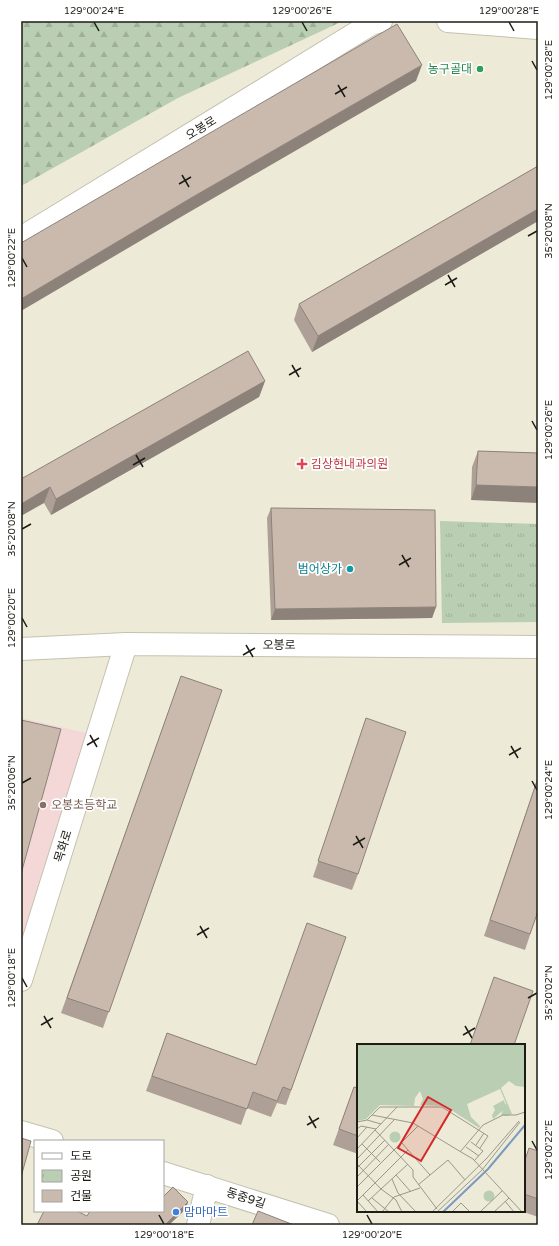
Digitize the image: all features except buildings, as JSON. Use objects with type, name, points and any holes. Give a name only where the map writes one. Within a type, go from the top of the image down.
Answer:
[{"type":"street","name":"오봉로","points":[[21,238],[371,24],[381,21]]},
{"type":"street","points":[[448,21],[538,28]]},
{"type":"street","name":"오봉로","points":[[21,649],[126,644],[538,647]]},
{"type":"street","name":"목화로","points":[[21,980],[126,644]]},
{"type":"street","points":[[21,1132],[49,1140]]},
{"type":"street","name":"동중9길","points":[[164,1173],[328,1225]]},
{"type":"street","points":[[198,1225],[207,1186]]},
{"type":"shaded area","name":"오봉초등학교","points":[[21,718],[86,733],[45,878],[21,952]]},
{"type":"green space","points":[[21,21],[343,21],[178,98],[21,186]]},
{"type":"green space","points":[[440,521],[538,524],[538,622],[442,623]]},
{"type":"place","name":"농구골대","points":[[480,69]]},
{"type":"place","name":"김상현내과의원","points":[[302,464]]},
{"type":"place","name":"범어상가","points":[[350,569]]},
{"type":"place","name":"오봉초등학교","points":[[43,805]]},
{"type":"place","name":"맘마마트","points":[[176,1212]]}]
